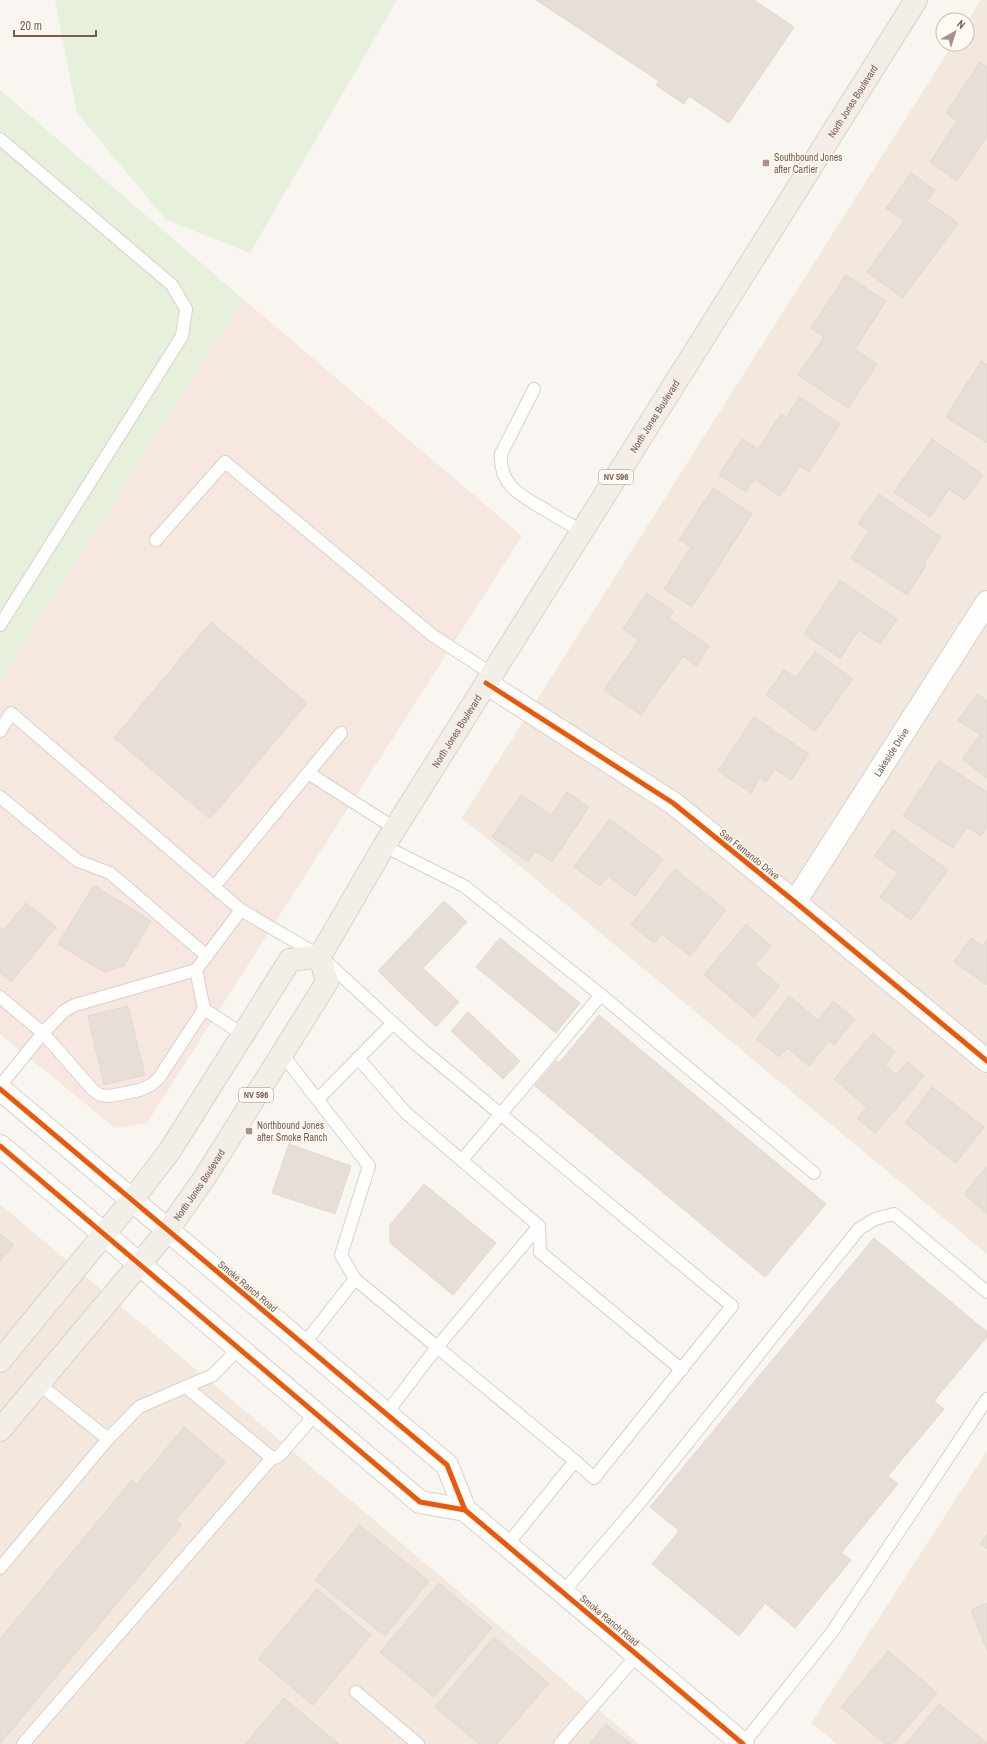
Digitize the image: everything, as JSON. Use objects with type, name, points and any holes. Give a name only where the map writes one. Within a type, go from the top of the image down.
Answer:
[{"type":"main road","name":"North Jones Boulevard","points":[[0,1430],[168,1230],[205,1177],[327,982],[320,956],[390,838],[489,678],[916,0]]},
{"type":"main road","name":"Lakeside Drive","points":[[795,902],[987,602]]},
{"type":"main road","name":"San Fernando Drive","points":[[489,678],[673,803],[987,1060]]},
{"type":"main road","points":[[0,1361],[105,1234],[169,1152],[290,960],[320,956]]},
{"type":"main road","name":"Smoke Ranch Road","points":[[0,1087],[447,1465],[465,1510],[743,1744]]},
{"type":"main road","name":"Smoke Ranch Road","points":[[0,1146],[420,1502],[465,1510]]},
{"type":"lane","points":[[0,139],[172,284],[186,309],[182,336],[0,625]]},
{"type":"lane","points":[[534,389],[501,454],[503,474],[518,494],[582,531]]},
{"type":"lane","points":[[156,540],[225,462],[432,635],[489,678]]},
{"type":"lane","points":[[0,731],[11,713],[241,910],[320,956],[393,1023],[499,1114],[732,1306],[594,1478],[355,1279],[341,1255],[369,1166],[282,1054]]},
{"type":"lane","points":[[214,887],[341,733]]},
{"type":"lane","points":[[308,773],[390,838],[464,886],[601,996],[814,1172]]},
{"type":"lane","points":[[0,797],[78,861],[110,873],[207,956]]},
{"type":"lane","points":[[0,1087],[43,1033],[64,1010],[76,1005],[196,970],[241,910]]},
{"type":"lane","points":[[0,997],[43,1033],[92,1089],[100,1095],[110,1096],[140,1090],[151,1085],[159,1078],[204,1009],[196,970]]},
{"type":"lane","points":[[462,1160],[499,1114],[601,996]]},
{"type":"lane","points":[[204,1009],[242,1034]]},
{"type":"lane","points":[[318,1099],[393,1023]]},
{"type":"lane","points":[[358,1058],[405,1112],[539,1226],[540,1252],[682,1370]]},
{"type":"lane","points":[[563,1592],[640,1500],[859,1229],[875,1219],[894,1214],[987,1292]]},
{"type":"lane","points":[[386,1414],[437,1347],[539,1226]]},
{"type":"lane","points":[[304,1344],[355,1279]]},
{"type":"lane","points":[[0,1568],[108,1439],[139,1407],[213,1375],[239,1348]]},
{"type":"lane","points":[[39,1384],[108,1439]]},
{"type":"lane","points":[[186,1387],[272,1458]]},
{"type":"lane","points":[[743,1744],[832,1632],[987,1399]]},
{"type":"lane","points":[[23,1744],[272,1458],[281,1454],[316,1413]]},
{"type":"lane","points":[[507,1545],[575,1461]]},
{"type":"lane","points":[[560,1744],[637,1655]]},
{"type":"lane","points":[[356,1692],[418,1744]]},
{"type":"shaded area","points":[[981,0],[987,0],[987,1254],[462,818],[948,52],[975,52],[975,12],[973,12]]},
{"type":"shaded area","points":[[243,299],[522,536],[147,1123],[115,1128],[0,1034],[0,682]]},
{"type":"shaded area","points":[[0,1204],[639,1744],[0,1744]]},
{"type":"shaded area","points":[[987,1451],[987,1744],[837,1744],[811,1723]]},
{"type":"green space","points":[[55,0],[397,0],[250,253],[166,220],[77,113]]},
{"type":"green space","points":[[0,90],[243,299],[0,682]]},
{"type":"building","points":[[536,0],[754,0],[794,27],[729,123],[689,96],[684,104],[656,85],[659,81]]},
{"type":"building","points":[[980,62],[987,67],[987,136],[957,181],[930,162],[957,121],[946,113]]},
{"type":"building","points":[[911,173],[935,190],[927,201],[958,223],[903,298],[867,272],[904,221],[886,208]]},
{"type":"building","points":[[846,275],[886,301],[855,349],[877,364],[848,408],[798,375],[824,337],[811,328]]},
{"type":"building","points":[[981,361],[987,365],[987,443],[946,417]]},
{"type":"building","points":[[799,397],[840,424],[809,472],[800,466],[780,496],[754,479],[746,492],[719,475],[742,439],[758,449],[781,414],[786,418]]},
{"type":"building","points":[[932,439],[983,475],[965,500],[949,489],[930,517],[894,492]]},
{"type":"building","points":[[713,488],[752,514],[692,607],[664,589],[691,547],[679,540]]},
{"type":"building","points":[[879,494],[941,537],[924,564],[926,566],[907,595],[851,558],[869,531],[858,524]]},
{"type":"building","points":[[840,580],[897,619],[880,644],[859,630],[840,658],[804,634]]},
{"type":"building","points":[[647,593],[673,611],[669,618],[709,646],[696,666],[683,656],[641,715],[604,690],[639,640],[623,629]]},
{"type":"building","points":[[211,622],[307,703],[210,819],[114,738]]},
{"type":"building","points":[[815,652],[853,679],[815,731],[766,695],[784,670],[796,678]]},
{"type":"building","points":[[978,694],[987,701],[987,778],[962,759],[980,735],[958,720]]},
{"type":"building","points":[[754,717],[809,754],[791,780],[775,769],[766,782],[760,778],[751,793],[718,771]]},
{"type":"building","points":[[939,761],[987,792],[987,826],[981,836],[967,827],[953,848],[903,816]]},
{"type":"building","points":[[567,792],[589,807],[552,862],[535,851],[528,861],[492,837],[521,795],[551,815]]},
{"type":"building","points":[[610,819],[663,859],[635,896],[608,876],[600,886],[574,867]]},
{"type":"building","points":[[893,830],[948,870],[911,920],[880,897],[898,873],[874,856]]},
{"type":"building","points":[[675,869],[726,910],[690,956],[662,934],[654,943],[631,925]]},
{"type":"building","points":[[94,885],[151,921],[124,966],[104,972],[58,944]]},
{"type":"building","points":[[444,901],[467,922],[423,968],[459,1002],[436,1027],[378,971]]},
{"type":"building","points":[[26,903],[56,927],[11,982],[0,973],[0,927],[4,930]]},
{"type":"building","points":[[746,924],[771,946],[755,965],[780,986],[754,1017],[704,975]]},
{"type":"building","points":[[500,938],[580,1003],[556,1033],[476,967]]},
{"type":"building","points":[[971,938],[983,946],[987,939],[987,985],[954,962]]},
{"type":"building","points":[[789,996],[818,1020],[833,1001],[855,1019],[834,1045],[829,1041],[809,1066],[787,1048],[779,1057],[756,1039]]},
{"type":"building","points":[[128,1006],[145,1075],[104,1085],[88,1016]]},
{"type":"building","points":[[468,1012],[520,1061],[503,1079],[451,1031]]},
{"type":"building","points":[[599,1015],[826,1204],[765,1277],[535,1086],[556,1061],[559,1063]]},
{"type":"building","points":[[873,1033],[895,1052],[885,1065],[896,1075],[907,1062],[924,1076],[875,1133],[857,1118],[867,1107],[834,1079]]},
{"type":"building","points":[[932,1087],[984,1127],[956,1163],[905,1123]]},
{"type":"building","points":[[289,1144],[351,1166],[335,1214],[272,1193]]},
{"type":"building","points":[[987,1166],[987,1214],[964,1194]]},
{"type":"building","points":[[424,1184],[496,1243],[453,1295],[390,1243],[390,1225]]},
{"type":"building","points":[[0,1233],[14,1245],[0,1261]]},
{"type":"building","points":[[874,1238],[987,1332],[987,1337],[934,1401],[944,1409],[888,1476],[898,1484],[841,1553],[851,1560],[795,1628],[765,1603],[739,1636],[652,1564],[679,1531],[650,1507]]},
{"type":"building","points":[[184,1427],[225,1462],[176,1520],[182,1525],[0,1744],[0,1639],[132,1480],[137,1484]]},
{"type":"building","points":[[359,1525],[429,1581],[385,1636],[315,1580]]},
{"type":"building","points":[[987,1534],[987,1549],[980,1544]]},
{"type":"building","points":[[439,1583],[492,1628],[434,1697],[380,1652]]},
{"type":"building","points":[[317,1589],[371,1635],[313,1705],[258,1659]]},
{"type":"building","points":[[987,1603],[987,1650],[971,1610]]},
{"type":"building","points":[[494,1637],[549,1683],[497,1744],[479,1744],[435,1707]]},
{"type":"building","points":[[888,1651],[937,1693],[893,1744],[885,1744],[841,1707]]},
{"type":"building","points":[[284,1698],[316,1725],[339,1744],[245,1744]]},
{"type":"building","points":[[939,1704],[987,1743],[987,1744],[906,1744]]},
{"type":"building","points":[[606,1724],[631,1744],[589,1744]]},
{"type":"cycle path","points":[[486,683],[673,803],[987,1061]]},
{"type":"cycle path","points":[[0,1089],[447,1465],[465,1510],[743,1744]]},
{"type":"cycle path","points":[[0,1146],[420,1502],[465,1510]]},
{"type":"place","name":"Southbound Jones after Cartier","points":[[766,163]]},
{"type":"place","name":"Northbound Jones after Smoke Ranch","points":[[249,1131]]}]
